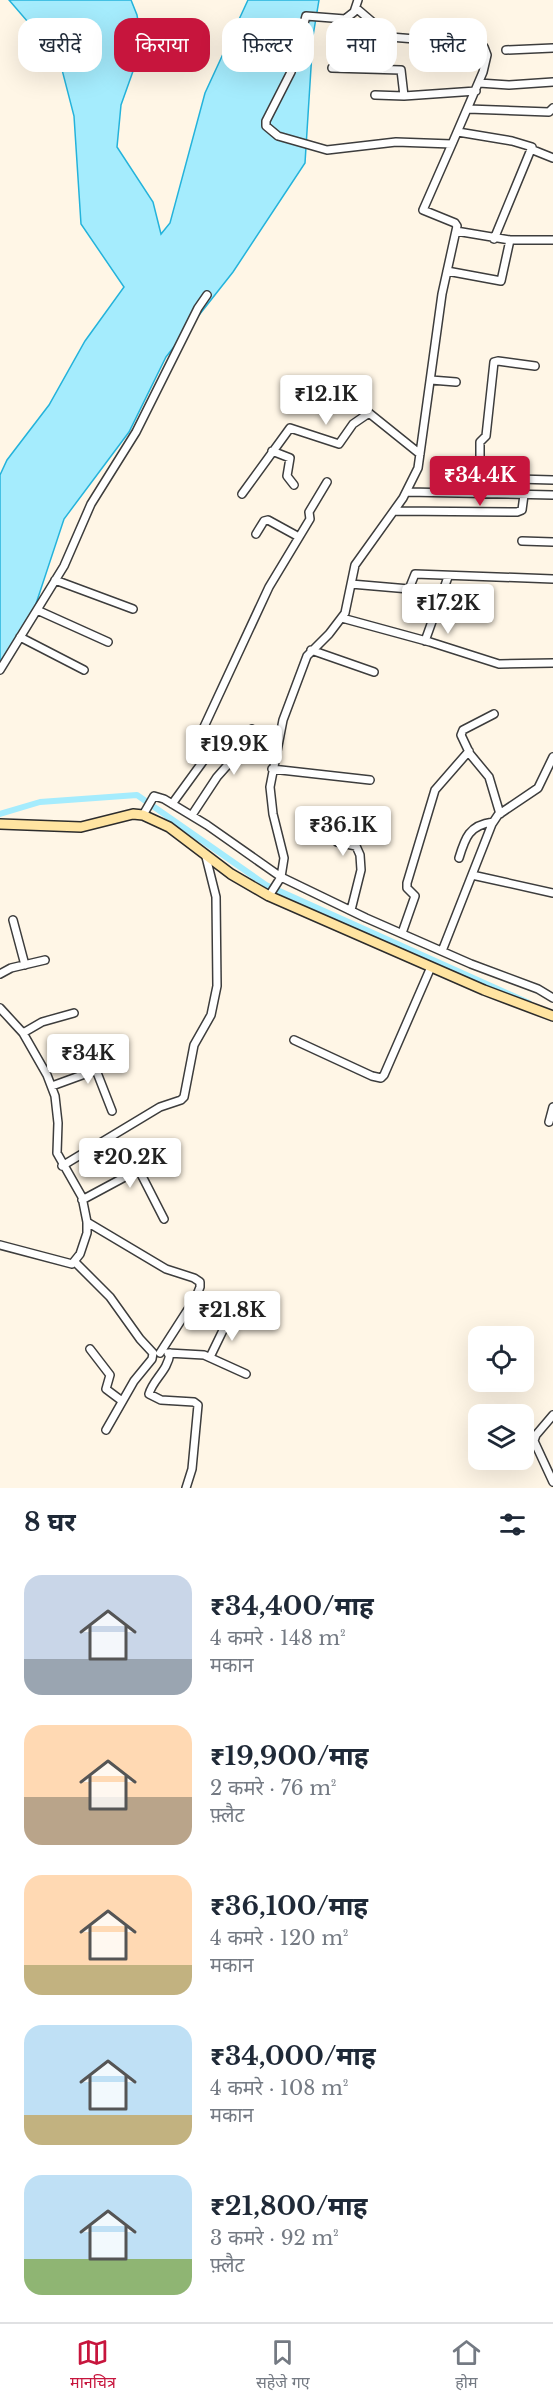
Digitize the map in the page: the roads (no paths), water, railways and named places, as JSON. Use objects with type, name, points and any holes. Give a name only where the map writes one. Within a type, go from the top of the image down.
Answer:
[{"type":"street","points":[[358,0],[356,8],[345,19],[306,16],[291,72],[266,121],[268,129],[278,135],[327,150],[396,142],[452,144]]},
{"type":"street","points":[[272,890],[280,877],[284,858],[272,804],[270,780],[283,720],[311,650],[342,618],[347,606],[355,565],[407,492],[418,468],[447,271],[456,231],[455,223],[423,210],[476,91],[487,56],[484,47],[390,37],[356,8]]},
{"type":"street","points":[[506,50],[553,48]]},
{"type":"street","points":[[397,70],[400,70],[404,96]]},
{"type":"street","points":[[479,83],[509,85],[553,82]]},
{"type":"street","points":[[375,95],[404,96],[476,91]]},
{"type":"street","points":[[468,109],[549,112],[553,108]]},
{"type":"street","points":[[458,132],[529,144],[532,150],[553,158]]},
{"type":"street","points":[[494,239],[532,150]]},
{"type":"street","points":[[456,231],[494,239],[553,240]]},
{"type":"street","points":[[447,271],[501,281],[510,240]]},
{"type":"street","points":[[0,670],[69,556],[94,497],[129,446],[198,308],[207,295]]},
{"type":"street","points":[[535,366],[498,361],[493,364],[486,436],[480,442],[480,474],[485,479],[553,480]]},
{"type":"street","points":[[431,380],[456,382]]},
{"type":"street","points":[[242,494],[290,428],[339,444],[353,424],[369,413],[420,454]]},
{"type":"street","points":[[272,451],[290,458],[287,476],[294,485]]},
{"type":"street","points":[[484,494],[485,479]]},
{"type":"street","points":[[172,804],[202,762],[203,729],[261,600],[310,519],[309,512],[327,482]]},
{"type":"street","points":[[407,492],[553,495]]},
{"type":"street","points":[[394,511],[517,512],[522,510],[524,495]]},
{"type":"street","points":[[256,534],[264,521],[268,520],[299,537]]},
{"type":"street","points":[[522,541],[553,542]]},
{"type":"street","points":[[351,584],[407,589],[415,574],[448,577],[553,579]]},
{"type":"street","points":[[425,641],[448,577]]},
{"type":"street","points":[[55,580],[132,609]]},
{"type":"street","points":[[37,610],[108,642]]},
{"type":"street","points":[[342,618],[502,665],[553,663]]},
{"type":"street","points":[[20,637],[84,670]]},
{"type":"street","points":[[311,650],[374,672]]},
{"type":"street","points":[[494,714],[461,732],[469,751],[489,777],[500,814]]},
{"type":"street","points":[[192,815],[217,777],[249,741],[252,729]]},
{"type":"street","points":[[402,933],[415,896],[407,888],[407,883],[431,799],[442,778],[469,751]]},
{"type":"street","points":[[442,951],[493,822],[500,814],[538,788],[553,757]]},
{"type":"street","points":[[272,769],[370,780]]},
{"type":"street","points":[[0,824],[81,827],[145,810],[152,798],[159,797],[192,815],[280,877],[442,951],[538,989],[553,998]]},
{"type":"street","points":[[145,810],[241,881],[272,890],[431,967],[495,995],[553,1016]]},
{"type":"street","points":[[336,812],[336,839],[342,845],[356,846],[362,862],[351,910]]},
{"type":"street","points":[[459,858],[468,834],[481,824],[493,822]]},
{"type":"street","points":[[62,1166],[160,1107],[181,1101],[184,1096],[194,1045],[211,1015],[217,986],[216,897],[206,857]]},
{"type":"street","points":[[472,874],[553,893]]},
{"type":"street","points":[[13,920],[25,965]]},
{"type":"street","points":[[0,974],[11,968],[45,960]]},
{"type":"street","points":[[294,1041],[381,1078],[431,967]]},
{"type":"street","points":[[0,1008],[23,1034],[52,1086],[58,1123],[56,1148],[62,1166],[82,1200],[87,1222],[84,1242],[75,1262],[68,1264],[0,1245]]},
{"type":"street","points":[[23,1034],[42,1022],[74,1013]]},
{"type":"street","points":[[52,1086],[96,1070],[112,1111]]},
{"type":"street","points":[[549,1122],[553,1107]]},
{"type":"street","points":[[82,1200],[136,1171],[141,1174],[164,1219]]},
{"type":"street","points":[[87,1222],[166,1269],[200,1282],[196,1297],[122,1401],[106,1430]]},
{"type":"street","points":[[75,1262],[110,1297],[140,1339],[156,1353],[210,1357],[246,1374]]},
{"type":"street","points":[[210,1357],[227,1322],[248,1322]]},
{"type":"street","points":[[90,1349],[110,1375],[106,1389],[122,1401]]},
{"type":"street","points":[[170,1353],[166,1368],[149,1394],[160,1400],[194,1402],[198,1405],[192,1469],[186,1488]]},
{"type":"street","points":[[553,1414],[536,1435],[534,1441],[553,1482]]},
{"type":"water","points":[[9,0],[131,0],[137,18],[114,18],[114,72],[133,72],[121,105],[117,147],[153,202],[161,234],[170,223],[205,93],[222,56],[222,72],[311,72],[305,163],[233,272],[166,357],[129,432],[64,519],[28,628],[0,673],[0,475],[7,460],[49,405],[85,341],[124,287],[81,224],[74,116],[63,72],[102,72],[102,18],[25,18]]},
{"type":"water","points":[[248,0],[319,0],[314,30],[314,18],[240,18]]},
{"type":"waterway","points":[[0,814],[40,802],[137,795],[266,885],[529,1003]]}]
